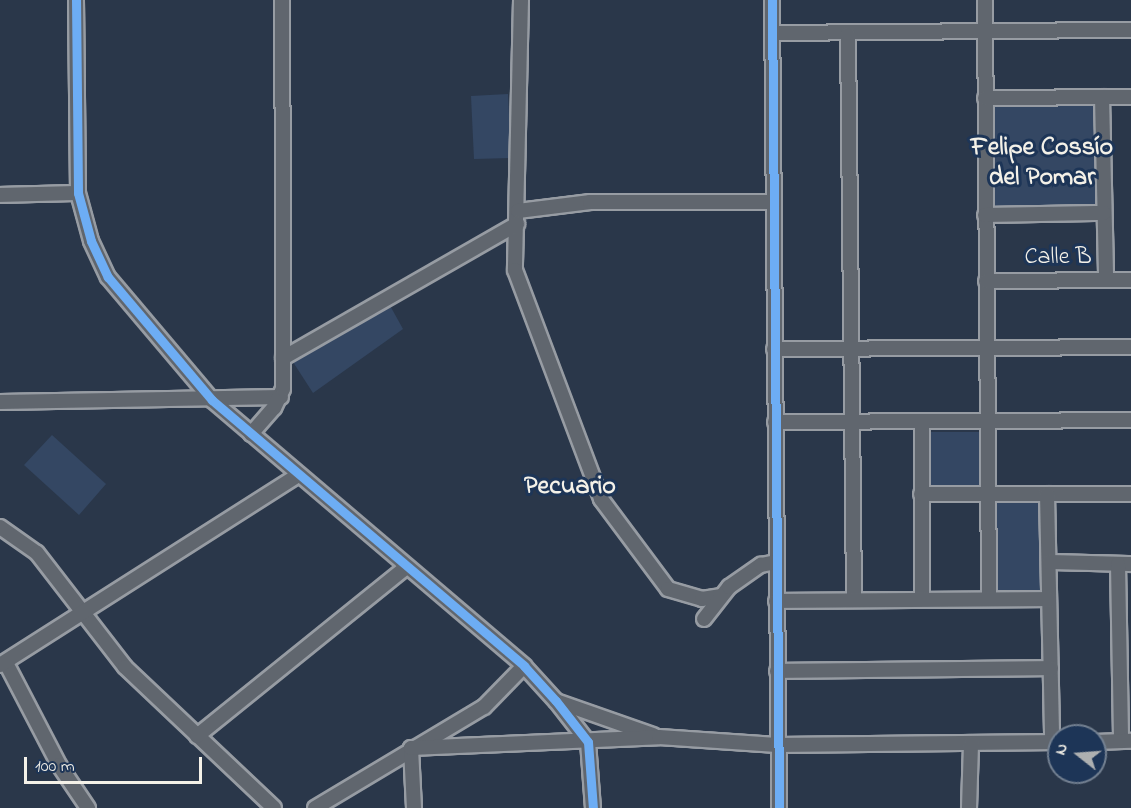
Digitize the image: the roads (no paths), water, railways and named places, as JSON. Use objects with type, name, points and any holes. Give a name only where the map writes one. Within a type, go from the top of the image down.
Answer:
[{"type":"street","points":[[76,0],[78,194],[90,241],[108,277],[212,400],[405,568],[524,666],[556,701],[588,742],[593,808]]},
{"type":"street","points":[[251,434],[281,397],[283,358],[282,0]]},
{"type":"street","points":[[521,0],[518,218],[515,270],[601,499],[668,589],[693,598],[720,596]]},
{"type":"street","points":[[772,0],[779,808]]},
{"type":"street","points":[[985,0],[989,599]]},
{"type":"street","points":[[772,33],[1131,30]]},
{"type":"street","points":[[848,34],[854,599]]},
{"type":"street","points":[[1102,97],[1106,280]]},
{"type":"street","points":[[985,98],[1131,97]]},
{"type":"street","points":[[0,195],[78,194]]},
{"type":"street","points":[[283,358],[518,218],[590,202],[774,202]]},
{"type":"street","points":[[986,215],[1104,213]]},
{"type":"street","name":"Calle B","points":[[986,281],[1131,280]]},
{"type":"street","points":[[774,349],[1131,347]]},
{"type":"street","points":[[0,402],[281,397]]},
{"type":"street","points":[[775,423],[1131,420]]},
{"type":"street","points":[[922,421],[922,598]]},
{"type":"street","points":[[88,808],[59,765],[3,664],[82,609],[298,475]]},
{"type":"street","points":[[921,494],[1131,495]]},
{"type":"street","points":[[1047,494],[1054,724]]},
{"type":"street","points":[[0,527],[37,553],[125,667],[274,808]]},
{"type":"street","points":[[704,619],[720,596],[757,568],[776,562]]},
{"type":"street","points":[[1049,562],[1125,564],[1126,741],[1107,742]]},
{"type":"street","points":[[197,736],[405,568]]},
{"type":"street","points":[[776,601],[922,598],[1049,599]]},
{"type":"street","points":[[315,808],[411,748],[484,707],[524,666]]},
{"type":"street","points":[[777,671],[1051,668]]},
{"type":"street","points":[[556,701],[659,737]]},
{"type":"street","points":[[411,748],[588,742],[659,737],[777,745],[1047,742]]},
{"type":"street","points":[[969,808],[971,743]]},
{"type":"street","points":[[411,748],[414,808]]},
{"type":"district","name":"Felipe Cossío del Pomar","points":[[1042,164]]},
{"type":"district","name":"Pecuario","points":[[570,488]]}]
